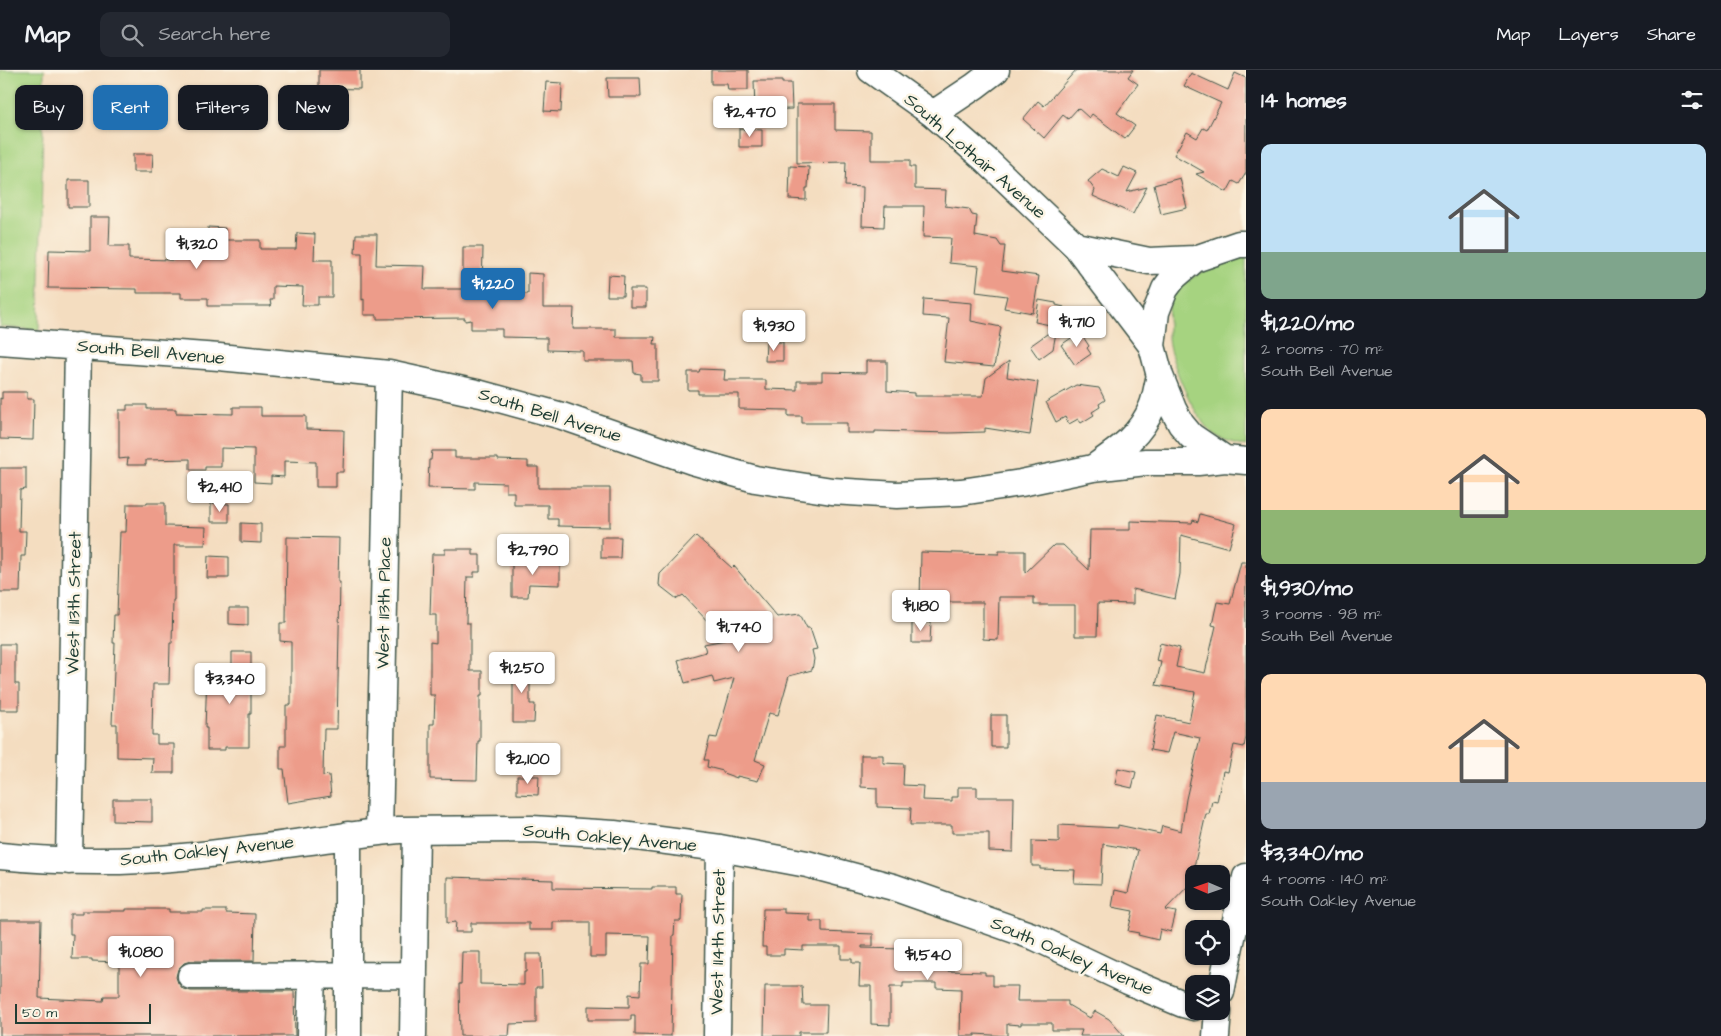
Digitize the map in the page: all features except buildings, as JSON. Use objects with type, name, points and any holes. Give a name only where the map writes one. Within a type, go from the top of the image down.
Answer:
[{"type":"street","name":"South Lothair Avenue","points":[[871,70],[933,114],[987,161],[1076,246],[1152,346]]},
{"type":"street","points":[[933,114],[996,70]]},
{"type":"street","points":[[1076,246],[1149,261],[1195,259],[1244,242]]},
{"type":"street","points":[[1195,259],[1174,277],[1165,289],[1156,312],[1152,346],[1160,376],[1181,424],[1191,436],[1240,461]]},
{"type":"street","name":"South Bell Avenue","points":[[0,341],[219,357],[389,374],[481,394],[562,416],[692,462],[756,479],[832,491],[897,495],[961,492],[1022,484],[1093,468],[1146,462],[1240,461]]},
{"type":"street","name":"West 113th Street","points":[[70,860],[78,346]]},
{"type":"street","name":"West 113th Place","points":[[379,832],[389,374]]},
{"type":"street","name":"South Bell Avenue","points":[[1093,468],[1122,448],[1142,428],[1152,407],[1160,376]]},
{"type":"street","name":"South Oakley Avenue","points":[[0,856],[70,860],[181,857],[379,832],[416,830],[532,829],[614,834],[720,848],[807,864],[910,893],[1035,937],[1128,981],[1185,1005]]},
{"type":"street","points":[[413,1036],[416,830]]},
{"type":"street","points":[[348,836],[348,1036]]},
{"type":"street","name":"West 114th Street","points":[[717,1036],[720,848]]},
{"type":"street","points":[[1227,975],[1238,946],[1246,877]]},
{"type":"street","points":[[310,1036],[312,975]]},
{"type":"street","points":[[191,976],[414,975]]},
{"type":"green space","points":[[0,70],[44,70],[44,85],[15,85],[15,130],[43,130],[39,330],[0,327]]},
{"type":"green space","points":[[1246,254],[1246,446],[1227,441],[1211,432],[1198,415],[1175,367],[1169,346],[1168,318],[1171,297],[1183,283],[1204,271]]}]
